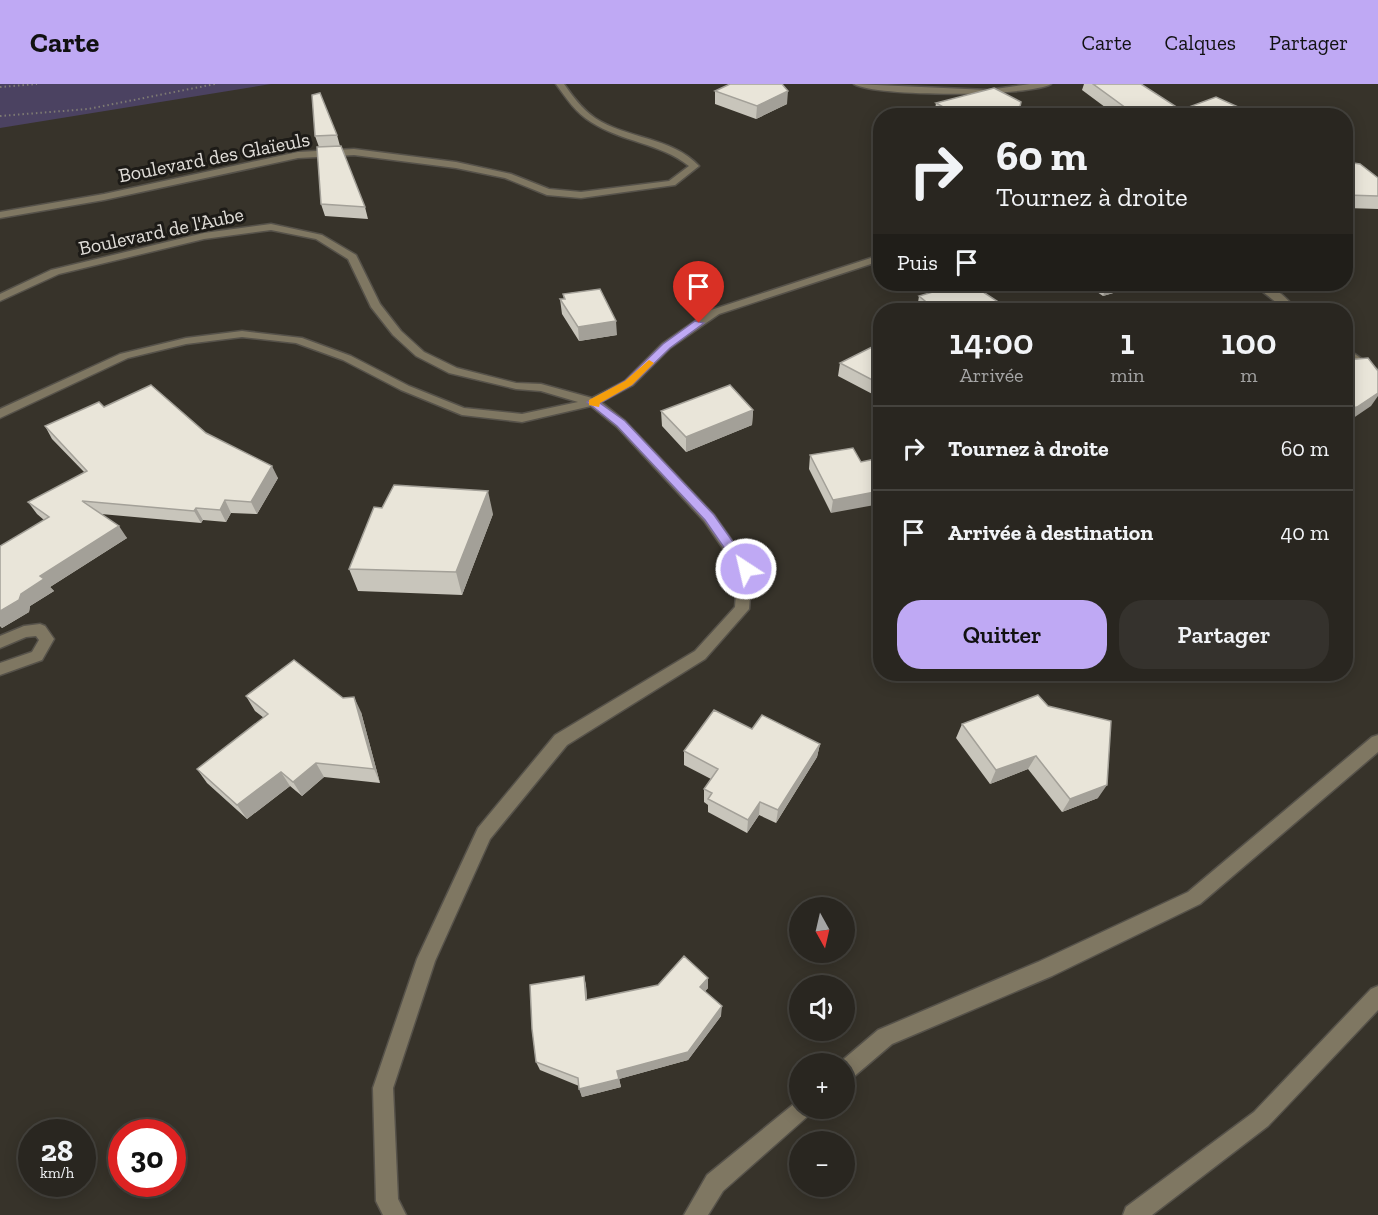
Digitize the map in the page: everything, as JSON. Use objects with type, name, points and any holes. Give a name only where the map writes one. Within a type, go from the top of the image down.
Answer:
[{"type":"street","name":"Boulevard des Glaïeuls","points":[[0,215],[104,197],[298,155],[354,152],[456,165],[508,176],[547,192],[581,195],[672,183],[695,166],[682,155],[599,123],[576,106],[560,84]]},
{"type":"street","points":[[858,84],[922,91],[988,92],[1047,84]]},
{"type":"street","points":[[967,84],[988,92],[1017,108]]},
{"type":"street","name":"Boulevard de l'Aube","points":[[0,298],[55,272],[204,236],[271,227],[319,237],[352,257],[375,305],[397,333],[420,354],[453,371],[516,386],[541,388],[593,402]]},
{"type":"street","points":[[0,414],[124,357],[186,341],[242,334],[298,340],[346,358],[405,388],[462,411],[522,418],[593,402],[629,383],[666,346],[715,312],[873,260]]},
{"type":"street","points":[[1270,291],[1284,303]]},
{"type":"street","points":[[1353,356],[1378,375]]},
{"type":"street","points":[[395,1215],[387,1201],[384,1088],[426,959],[484,834],[561,740],[700,655],[742,609],[746,569],[709,518],[621,424],[593,402]]},
{"type":"street","points":[[0,642],[24,632],[40,630],[47,639],[37,656],[0,669]]},
{"type":"street","points":[[855,1063],[885,1037],[1045,969],[1194,898],[1378,742]]},
{"type":"street","points":[[1134,1215],[1261,1119],[1378,996]]},
{"type":"street","points":[[695,1215],[715,1183],[789,1118]]},
{"type":"path","points":[[0,87],[37,84]]},
{"type":"path","points":[[0,116],[88,110],[215,84]]},
{"type":"shaded area","points":[[0,84],[271,84],[0,128]]},
{"type":"building","points":[[730,84],[782,84],[788,91],[757,106],[715,91]]},
{"type":"building","points":[[1093,84],[1141,84],[1178,108],[1126,108]]},
{"type":"building","points":[[994,88],[1021,102],[1020,108],[945,108],[936,103]]},
{"type":"building","points":[[320,93],[337,135],[315,136],[312,95]]},
{"type":"building","points":[[1216,97],[1240,108],[1186,108]]},
{"type":"building","points":[[341,146],[365,207],[321,204],[317,147]]},
{"type":"building","points":[[1353,163],[1360,164],[1378,178],[1378,196],[1353,195]]},
{"type":"building","points":[[600,289],[616,321],[578,327],[560,299],[565,299],[563,294]]},
{"type":"building","points":[[936,291],[982,291],[1000,303],[928,303],[919,296]]},
{"type":"building","points":[[873,346],[873,380],[840,363]]},
{"type":"building","points":[[1368,358],[1378,371],[1378,393],[1353,408],[1353,359]]},
{"type":"building","points":[[151,385],[206,433],[272,466],[251,502],[225,500],[220,510],[196,508],[194,511],[82,501],[119,526],[40,576],[44,579],[21,594],[19,600],[0,611],[0,546],[49,517],[28,502],[87,471],[45,426],[99,402],[104,407]]},
{"type":"building","points":[[730,385],[753,410],[686,437],[661,411]]},
{"type":"building","points":[[853,448],[861,462],[873,459],[873,492],[833,500],[810,455]]},
{"type":"building","points":[[394,485],[488,491],[456,572],[349,569],[374,507],[382,508]]},
{"type":"building","points":[[294,660],[343,698],[354,697],[374,769],[316,763],[293,782],[281,772],[237,805],[197,769],[268,714],[246,696]]},
{"type":"building","points":[[1038,695],[1048,706],[1111,721],[1107,785],[1070,799],[1036,756],[996,770],[962,724]]},
{"type":"building","points":[[714,710],[752,729],[762,715],[820,744],[778,810],[760,802],[748,820],[708,799],[712,793],[704,789],[718,769],[684,751]]},
{"type":"building","points":[[684,956],[708,978],[700,987],[722,1006],[688,1052],[617,1071],[619,1079],[579,1089],[578,1078],[536,1062],[530,985],[584,976],[586,1000],[658,985]]},
{"type":"slow traffic","points":[[595,404],[593,402],[629,383],[649,363]]},
{"type":"route","points":[[699,323],[666,346],[629,383],[593,402],[621,424],[709,518],[746,569]]}]
